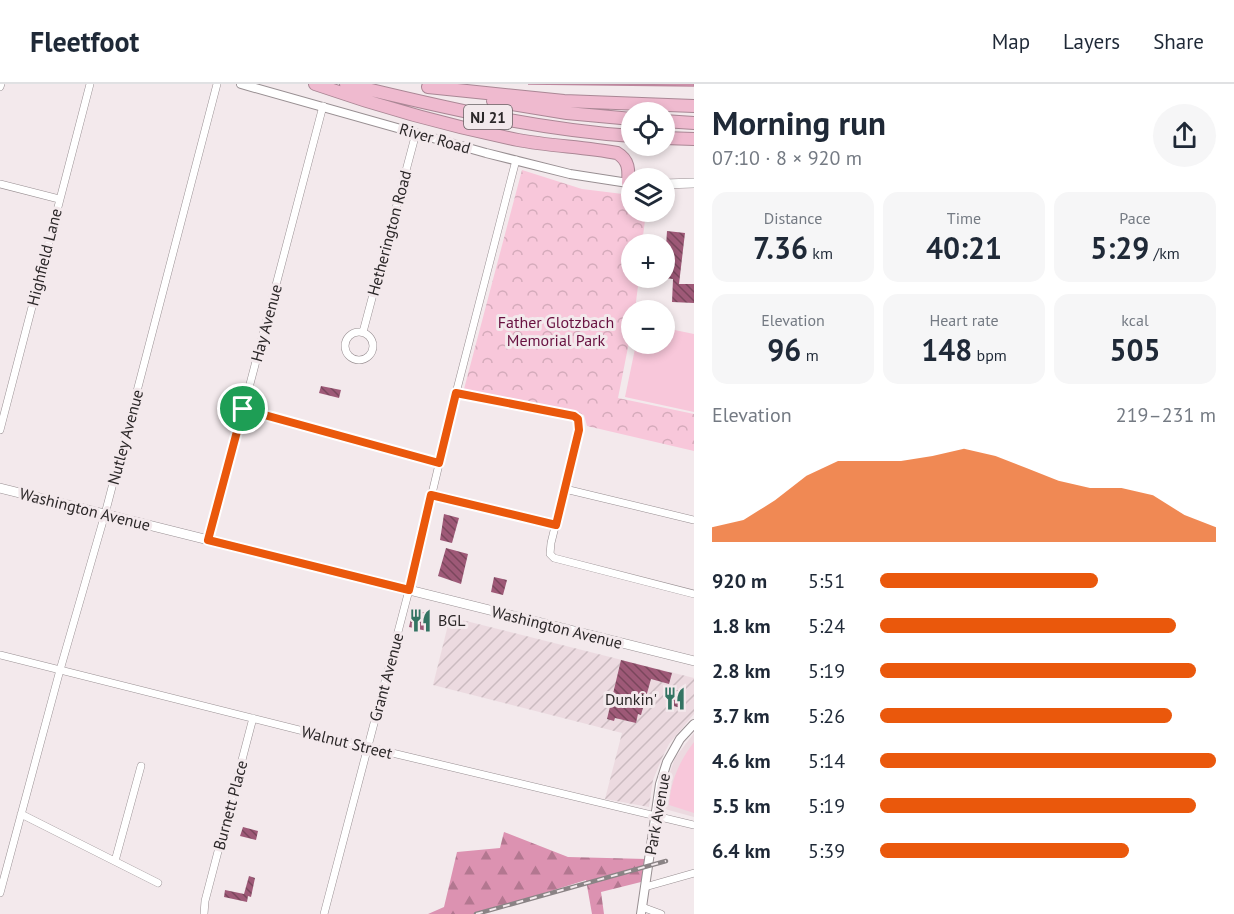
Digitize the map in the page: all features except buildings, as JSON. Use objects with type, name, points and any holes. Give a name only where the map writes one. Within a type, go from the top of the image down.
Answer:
[{"type":"highway","points":[[315,84],[472,130],[518,140],[617,153],[626,160],[628,168]]},
{"type":"highway","name":"NJ 21","points":[[346,84],[508,121],[621,135]]},
{"type":"highway","points":[[422,85],[564,101],[694,106]]},
{"type":"highway","name":"NJ 21","points":[[422,85],[520,106],[621,118]]},
{"type":"highway","points":[[675,122],[694,123]]},
{"type":"highway","points":[[675,138],[694,139]]},
{"type":"main road","points":[[675,184],[694,183]]},
{"type":"main road","name":"Washington Avenue","points":[[0,488],[694,661]]},
{"type":"street","name":"Highfield Lane","points":[[0,430],[90,84]]},
{"type":"street","name":"Nutley Avenue","points":[[0,893],[105,514],[217,84]]},
{"type":"street","name":"River Road","points":[[241,84],[516,160],[591,178],[621,182]]},
{"type":"street","name":"Hay Avenue","points":[[208,540],[323,106]]},
{"type":"street","name":"Hetherington Road","points":[[363,332],[416,133]]},
{"type":"street","name":"Grant Avenue","points":[[324,914],[409,590],[456,393],[516,160]]},
{"type":"street","points":[[0,184],[60,198]]},
{"type":"street","points":[[363,332],[370,337],[372,351],[365,358],[356,360],[348,354],[345,345],[350,334],[363,332]]},
{"type":"street","points":[[456,393],[574,416],[578,419],[579,430],[550,554],[554,558],[694,594]]},
{"type":"street","points":[[243,409],[439,463]]},
{"type":"street","points":[[564,489],[694,520]]},
{"type":"street","points":[[431,495],[556,525]]},
{"type":"street","name":"Walnut Street","points":[[0,656],[694,825]]},
{"type":"street","name":"Burnett Place","points":[[204,914],[207,892],[252,718]]},
{"type":"street","name":"Park Avenue","points":[[642,911],[660,784],[667,762],[680,739],[694,724]]},
{"type":"street","points":[[115,861],[141,766]]},
{"type":"street","points":[[21,814],[158,883]]},
{"type":"street","points":[[645,886],[694,873]]},
{"type":"street","points":[[642,911],[661,914]]},
{"type":"shaded area","points":[[450,617],[694,678],[694,714],[669,744],[662,758],[653,780],[649,807],[605,799],[622,733],[433,685]]},
{"type":"shaded area","points":[[694,733],[694,817],[661,808],[664,789],[675,758]]},
{"type":"green space","name":"Father Glotzbach Memorial Park","points":[[522,170],[582,189],[621,194],[621,222],[645,222],[643,234],[621,234],[621,288],[638,288],[636,300],[621,300],[621,354],[627,354],[618,398],[694,414],[694,451],[587,426],[584,415],[573,411],[464,389]]},
{"type":"green space","points":[[675,330],[694,334],[694,412],[625,397],[634,354],[675,354]]},
{"type":"green space","points":[[694,742],[694,813],[669,805],[677,772]]},
{"type":"green space","points":[[504,832],[568,857],[646,859],[645,881],[601,892],[604,914],[592,914],[586,880],[478,914],[428,914],[444,907],[457,852],[500,848]]},
{"type":"water","points":[[528,84],[694,84],[694,86]]},
{"type":"railway","points":[[476,914],[666,861]]},
{"type":"place","name":"BGL","points":[[420,620]]},
{"type":"place","name":"Dunkin'","points":[[675,699]]},
{"type":"route","points":[[456,393],[574,416],[578,419],[579,430],[556,525],[431,495],[409,590],[208,540],[243,409],[439,463],[456,393]]}]
